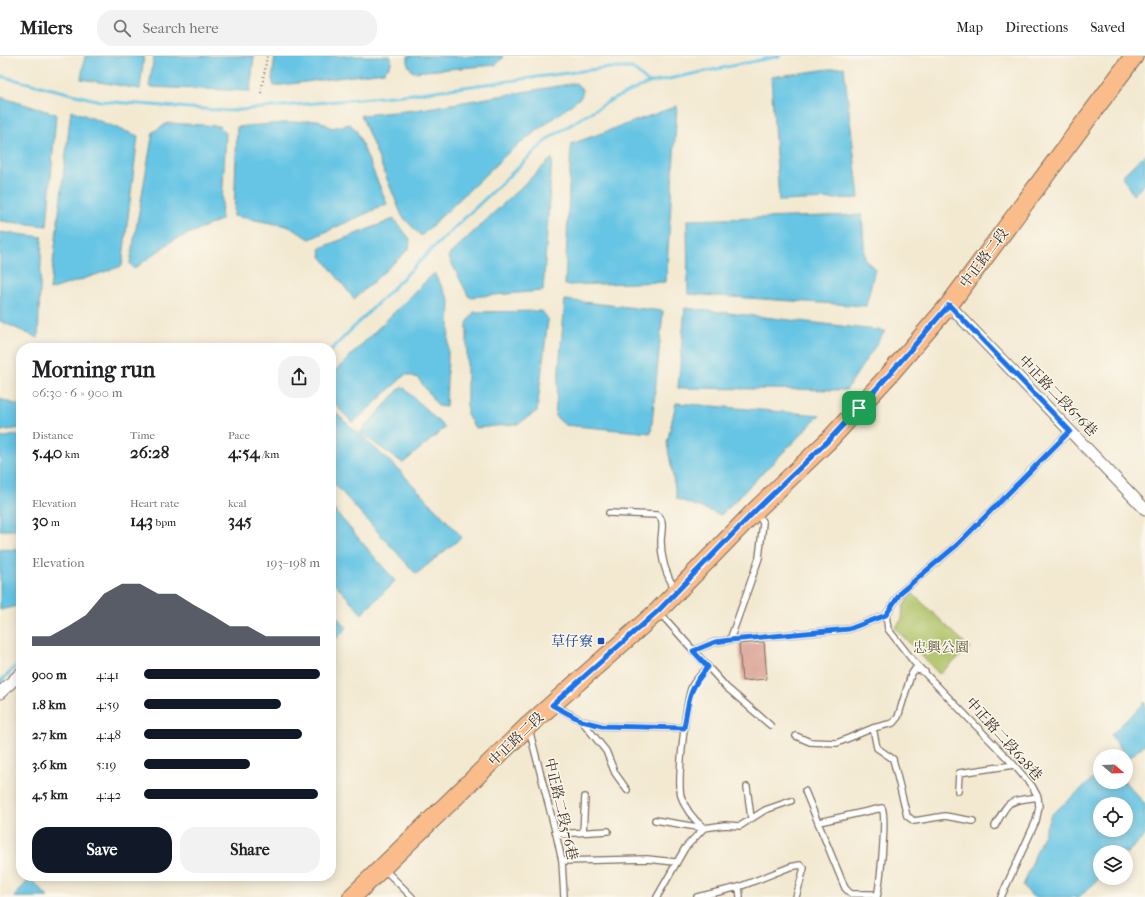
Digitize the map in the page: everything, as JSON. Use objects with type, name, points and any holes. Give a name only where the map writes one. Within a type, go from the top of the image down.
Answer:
[{"type":"main road","name":"中正路二段","points":[[352,897],[528,726],[658,611],[756,510],[830,439],[888,376],[949,305],[1134,56]]},
{"type":"street","name":"中正路二段676巷","points":[[949,305],[1145,509]]},
{"type":"street","points":[[0,693],[16,678]]},
{"type":"lane","points":[[693,651],[715,642],[849,629],[886,615],[901,592],[957,545],[1070,431]]},
{"type":"lane","points":[[730,640],[759,558],[763,523],[756,510]]},
{"type":"lane","points":[[610,513],[657,515],[660,517],[662,520],[661,542],[664,563],[669,579],[676,591]]},
{"type":"lane","points":[[658,611],[726,687],[770,725]]},
{"type":"lane","name":"中正路二段628巷","points":[[886,615],[888,629],[914,662],[1014,765],[1032,786],[1038,797],[1039,807],[1036,820],[1000,897]]},
{"type":"lane","points":[[704,828],[691,816],[681,797],[684,728],[691,691],[697,680],[708,667]]},
{"type":"lane","points":[[796,736],[810,742],[832,744],[841,743],[873,728],[896,721],[911,675],[915,669],[926,673]]},
{"type":"lane","points":[[552,705],[582,721],[602,726],[684,728]]},
{"type":"lane","points":[[582,721],[606,751],[615,773],[627,790]]},
{"type":"lane","name":"中正路二段576巷","points":[[528,726],[562,861],[564,897]]},
{"type":"lane","points":[[873,728],[877,748],[893,759],[907,816],[910,819],[914,821],[945,816],[973,821]]},
{"type":"lane","points":[[958,791],[959,773],[1014,765]]},
{"type":"lane","points":[[747,787],[751,818]]},
{"type":"lane","points":[[805,791],[847,892],[851,894],[872,894],[877,897],[881,875],[884,821],[882,808],[819,822]]},
{"type":"lane","points":[[583,832],[584,797]]},
{"type":"lane","points":[[995,826],[1006,805],[1010,802],[1038,797]]},
{"type":"lane","points":[[655,820],[704,828],[725,825],[737,827],[765,810],[791,801]]},
{"type":"lane","points":[[657,897],[675,862],[685,848],[704,828]]},
{"type":"lane","points":[[556,834],[608,831]]},
{"type":"lane","points":[[562,861],[647,859],[675,862]]},
{"type":"lane","points":[[697,897],[739,887],[790,867],[800,865],[804,868],[796,897]]},
{"type":"lane","points":[[382,867],[412,897]]},
{"type":"lane","points":[[739,887],[740,897]]},
{"type":"path","points":[[260,93],[267,56]]},
{"type":"green space","name":"忠興公園","points":[[912,593],[970,648],[939,674],[895,628],[902,619],[903,607]]},
{"type":"water","points":[[85,56],[144,56],[140,89],[81,79]]},
{"type":"water","points":[[154,56],[254,56],[250,91],[149,87]]},
{"type":"water","points":[[275,56],[391,56],[391,64],[384,72],[274,86],[272,79]]},
{"type":"water","points":[[408,56],[502,56],[503,58],[496,65],[413,72],[408,65]]},
{"type":"water","points":[[844,67],[859,198],[779,201],[771,77]]},
{"type":"water","points":[[576,83],[583,90],[581,97],[509,152],[421,236],[402,216],[361,115],[416,110]]},
{"type":"water","points":[[0,97],[56,114],[47,226],[0,221]]},
{"type":"water","points":[[677,106],[666,282],[565,285],[571,144]]},
{"type":"water","points":[[71,110],[138,136],[122,266],[50,290]]},
{"type":"water","points":[[318,120],[332,128],[350,124],[356,130],[387,204],[310,239],[287,226],[234,216],[237,127]]},
{"type":"water","points":[[168,123],[219,126],[226,133],[221,220],[172,241],[134,269],[130,263],[153,132]]},
{"type":"water","points":[[1145,154],[1145,184],[1133,195],[1122,176]]},
{"type":"water","points":[[552,158],[543,291],[469,297],[448,256]]},
{"type":"water","points":[[862,215],[865,260],[875,269],[866,306],[688,294],[687,220]]},
{"type":"water","points":[[394,219],[410,239],[409,249],[354,299],[321,256],[320,248]]},
{"type":"water","points":[[0,232],[42,237],[38,338],[0,321]]},
{"type":"water","points":[[434,273],[450,301],[446,407],[438,406],[418,378],[406,374],[353,423],[336,405],[336,370]]},
{"type":"water","points":[[565,300],[663,311],[651,433],[565,425],[555,416]]},
{"type":"water","points":[[685,308],[885,331],[846,390],[678,388]]},
{"type":"water","points":[[542,311],[548,319],[537,411],[518,424],[475,428],[467,414],[467,323],[474,312]]},
{"type":"water","points":[[402,386],[445,428],[403,463],[360,433]]},
{"type":"water","points":[[0,399],[16,404],[16,429],[0,431]]},
{"type":"water","points":[[676,403],[820,415],[721,515],[677,499],[667,443]]},
{"type":"water","points":[[336,413],[397,468],[462,537],[416,574],[336,486]]},
{"type":"water","points":[[16,435],[16,530],[0,530],[0,438]]},
{"type":"water","points":[[336,512],[395,581],[362,614],[336,585]]},
{"type":"water","points":[[0,549],[16,550],[16,606],[0,610]]},
{"type":"water","points":[[336,616],[347,628],[336,638]]},
{"type":"water","points":[[1145,702],[1145,744],[1133,755],[1133,749],[1121,749],[1111,735]]},
{"type":"water","points":[[1093,779],[1093,789],[1131,789],[1145,804],[1145,836],[1133,847],[1133,845],[1093,845],[1093,884],[1079,897],[1033,897],[1023,886],[1051,815]]},
{"type":"water","points":[[27,881],[33,881],[48,897],[14,897]]},
{"type":"building","points":[[764,642],[767,679],[742,681],[739,644]]},
{"type":"waterway","points":[[336,345],[431,250],[549,138],[611,100],[649,83],[780,56]]},
{"type":"waterway","points":[[0,76],[100,101],[229,111],[413,94],[604,68],[632,68],[649,83]]},
{"type":"waterway","points":[[0,682],[16,666]]},
{"type":"place","name":"草仔寮","points":[[601,641]]},
{"type":"route","points":[[949,305],[1070,431],[957,545],[901,592],[886,615],[849,629],[715,642],[693,651],[708,667],[697,680],[691,691],[684,728],[602,726],[582,721],[552,705],[658,611],[756,510],[830,439],[859,408],[949,305]]}]
